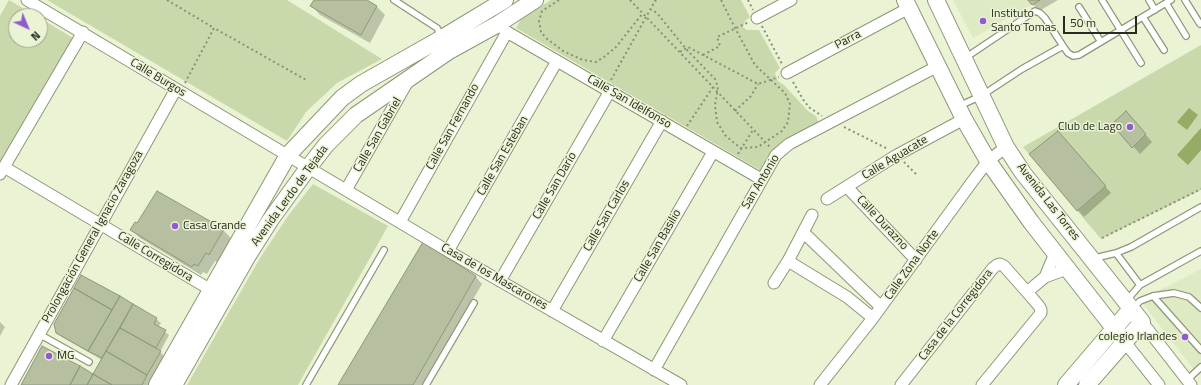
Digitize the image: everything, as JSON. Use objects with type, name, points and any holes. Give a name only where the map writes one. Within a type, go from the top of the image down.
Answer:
[{"type":"street","name":"Calle Burgos","points":[[27,0],[83,32],[308,168]]},
{"type":"street","name":"Avenida Lerdo de Tejada","points":[[157,385],[217,294],[326,145],[356,115],[409,81],[446,45],[504,0]]},
{"type":"street","name":"Avenida Lerdo de Tejada","points":[[174,385],[217,294],[288,155],[342,98],[355,89],[446,45],[503,28],[535,0]]},
{"type":"street","points":[[757,18],[792,0]]},
{"type":"street","name":"Avenida Las Torres","points":[[936,0],[1006,147],[1024,173],[1189,382]]},
{"type":"street","name":"Avenida Las Torres","points":[[907,4],[961,113],[988,161],[1067,269],[1159,385]]},
{"type":"street","name":"Parra","points":[[787,73],[907,4]]},
{"type":"street","name":"Calle San Idelfonso","points":[[503,28],[682,134],[762,179]]},
{"type":"street","name":"Calle San Fernando","points":[[400,222],[503,28]]},
{"type":"street","points":[[2,170],[83,32]]},
{"type":"street","name":"Calle San Esteban","points":[[448,251],[557,61]]},
{"type":"street","name":"San Antonio","points":[[654,370],[776,155],[789,144],[938,66]]},
{"type":"street","name":"Calle San Gabriel","points":[[346,190],[409,81]]},
{"type":"street","name":"Prolongación General Ignacio Zaragoza","points":[[11,385],[100,224],[178,90]]},
{"type":"street","name":"Calle San Darío","points":[[500,281],[610,91]]},
{"type":"street","name":"Calle Aguacate","points":[[827,199],[961,113]]},
{"type":"street","name":"Calle San Carlos","points":[[552,311],[662,121]]},
{"type":"street","name":"Calle Zona Norte","points":[[820,385],[873,318],[988,161],[1006,147]]},
{"type":"street","name":"Calle San Basilio","points":[[603,341],[713,152]]},
{"type":"street","name":"Casa de los Mascarones","points":[[308,168],[448,251],[681,385]]},
{"type":"street","name":"Calle Corregidora","points":[[2,170],[100,224],[217,294]]},
{"type":"street","name":"Calle Durazno","points":[[847,187],[916,260]]},
{"type":"street","points":[[774,283],[788,261],[812,215]]},
{"type":"street","points":[[803,232],[880,307]]},
{"type":"street","points":[[1045,277],[1055,253]]},
{"type":"street","points":[[788,261],[847,297],[873,318]]},
{"type":"street","name":"Casa de la Corregidora","points":[[901,385],[993,268],[1000,264],[1004,266],[1028,292],[1041,310],[1039,317],[982,385]]},
{"type":"street","points":[[1028,292],[1045,277],[1067,269]]},
{"type":"street","points":[[847,297],[856,284]]},
{"type":"street","points":[[1087,385],[1119,335],[1129,305]]},
{"type":"street","points":[[1066,385],[1119,335],[1142,322]]},
{"type":"lane","points":[[394,0],[437,28],[446,45]]},
{"type":"lane","points":[[1102,0],[1141,63]]},
{"type":"lane","points":[[1149,0],[1155,10]]},
{"type":"lane","points":[[1185,0],[1200,24]]},
{"type":"lane","points":[[964,58],[1035,12],[1040,13],[1045,18],[1068,53],[1073,56],[1079,55],[1169,1],[1186,36]]},
{"type":"lane","points":[[1079,7],[1101,42]]},
{"type":"lane","points":[[1143,17],[1164,50]]},
{"type":"lane","points":[[961,113],[981,96],[1022,69],[1063,46]]},
{"type":"lane","points":[[1092,259],[1116,253],[1131,247],[1201,207]]},
{"type":"lane","points":[[306,385],[384,250]]},
{"type":"lane","points":[[1129,305],[1140,285],[1201,251]]},
{"type":"lane","points":[[1116,253],[1140,285]]},
{"type":"lane","points":[[1129,305],[1153,296],[1174,293],[1189,297],[1201,308]]},
{"type":"lane","points":[[1153,296],[1201,350]]},
{"type":"lane","points":[[426,385],[474,303]]},
{"type":"lane","points":[[39,334],[89,362]]},
{"type":"lane","points":[[1189,382],[1201,367]]},
{"type":"path","points":[[168,0],[308,81]]},
{"type":"path","points":[[559,0],[542,11],[539,21],[541,32],[546,38],[563,51],[583,60],[596,62],[604,57],[616,47],[643,13]]},
{"type":"path","points":[[630,0],[776,155]]},
{"type":"path","points":[[610,91],[610,81],[650,9],[657,0]]},
{"type":"path","points":[[650,9],[657,13],[715,80],[718,87],[715,106],[717,122],[725,135],[742,148],[758,147],[782,130],[788,122],[790,104],[785,93],[755,65],[734,28],[721,0]]},
{"type":"path","points":[[703,55],[720,46],[717,37],[757,18]]},
{"type":"path","points":[[178,90],[214,28]]},
{"type":"path","points":[[680,52],[688,47],[758,84]]},
{"type":"path","points":[[735,111],[751,96],[758,84],[787,73]]},
{"type":"path","points":[[682,134],[713,87]]},
{"type":"path","points":[[832,121],[865,136],[897,155],[917,175]]},
{"type":"path","points":[[732,162],[753,130]]},
{"type":"path","points":[[1102,238],[1201,189]]},
{"type":"shaded area","points":[[9,0],[22,8],[8,8],[8,48],[48,48],[48,23],[73,38],[0,163],[0,16]]},
{"type":"shaded area","points":[[47,0],[287,0],[382,59],[337,83],[306,112],[287,141]]},
{"type":"shaded area","points":[[551,0],[741,0],[750,17],[745,21],[743,27],[747,30],[759,30],[780,68],[775,73],[778,81],[784,85],[808,111],[816,116],[819,124],[785,139],[771,151],[760,170],[516,28],[521,19]]},
{"type":"shaded area","name":"Instituto Santo Tomas","points":[[953,0],[1040,0],[973,38]]},
{"type":"shaded area","name":"Club de Lago","points":[[1201,45],[1201,190],[1101,239],[1023,147]]},
{"type":"shaded area","points":[[1189,108],[1198,115],[1187,130],[1177,122]]},
{"type":"shaded area","points":[[1201,128],[1201,150],[1188,165],[1177,155]]},
{"type":"shaded area","points":[[313,184],[388,226],[298,385],[187,385],[260,258],[288,216]]},
{"type":"shaded area","name":"colegio Irlandes","points":[[1201,269],[1201,374],[1198,375],[1140,300]]},
{"type":"building","points":[[314,0],[367,0],[377,6],[361,35],[310,6]]},
{"type":"building","points":[[1028,0],[1040,0],[1032,5]]},
{"type":"building","points":[[1126,111],[1146,134],[1132,148],[1112,124]]},
{"type":"building","points":[[1058,131],[1106,186],[1077,211],[1029,154]]},
{"type":"building","name":"Casa Grande","points":[[157,191],[224,229],[209,255],[206,253],[198,266],[194,264],[192,267],[130,230],[135,222],[137,223]]},
{"type":"building","points":[[423,242],[476,276],[413,385],[338,385]]},
{"type":"building","points":[[81,275],[120,296],[112,310],[74,288]]},
{"type":"building","points":[[74,288],[112,310],[88,351],[56,333],[54,324]]},
{"type":"building","points":[[120,296],[133,304],[102,358],[88,351]]},
{"type":"building","points":[[133,304],[157,318],[154,324],[166,330],[156,348],[120,328]]},
{"type":"building","points":[[120,328],[161,351],[147,375],[106,351]]},
{"type":"building","name":"MG","points":[[42,346],[80,366],[70,385],[21,385]]},
{"type":"building","points":[[106,351],[147,375],[142,385],[112,385],[93,374]]},
{"type":"building","points":[[80,366],[93,374],[87,385],[70,385]]},
{"type":"building","points":[[93,374],[112,385],[87,385]]},
{"type":"place","name":"Instituto Santo Tomas","points":[[983,21]]},
{"type":"place","name":"Club de Lago","points":[[1130,127]]},
{"type":"place","name":"Casa Grande","points":[[175,226]]},
{"type":"place","name":"colegio Irlandes","points":[[1185,337]]},
{"type":"place","name":"MG","points":[[49,356]]}]
